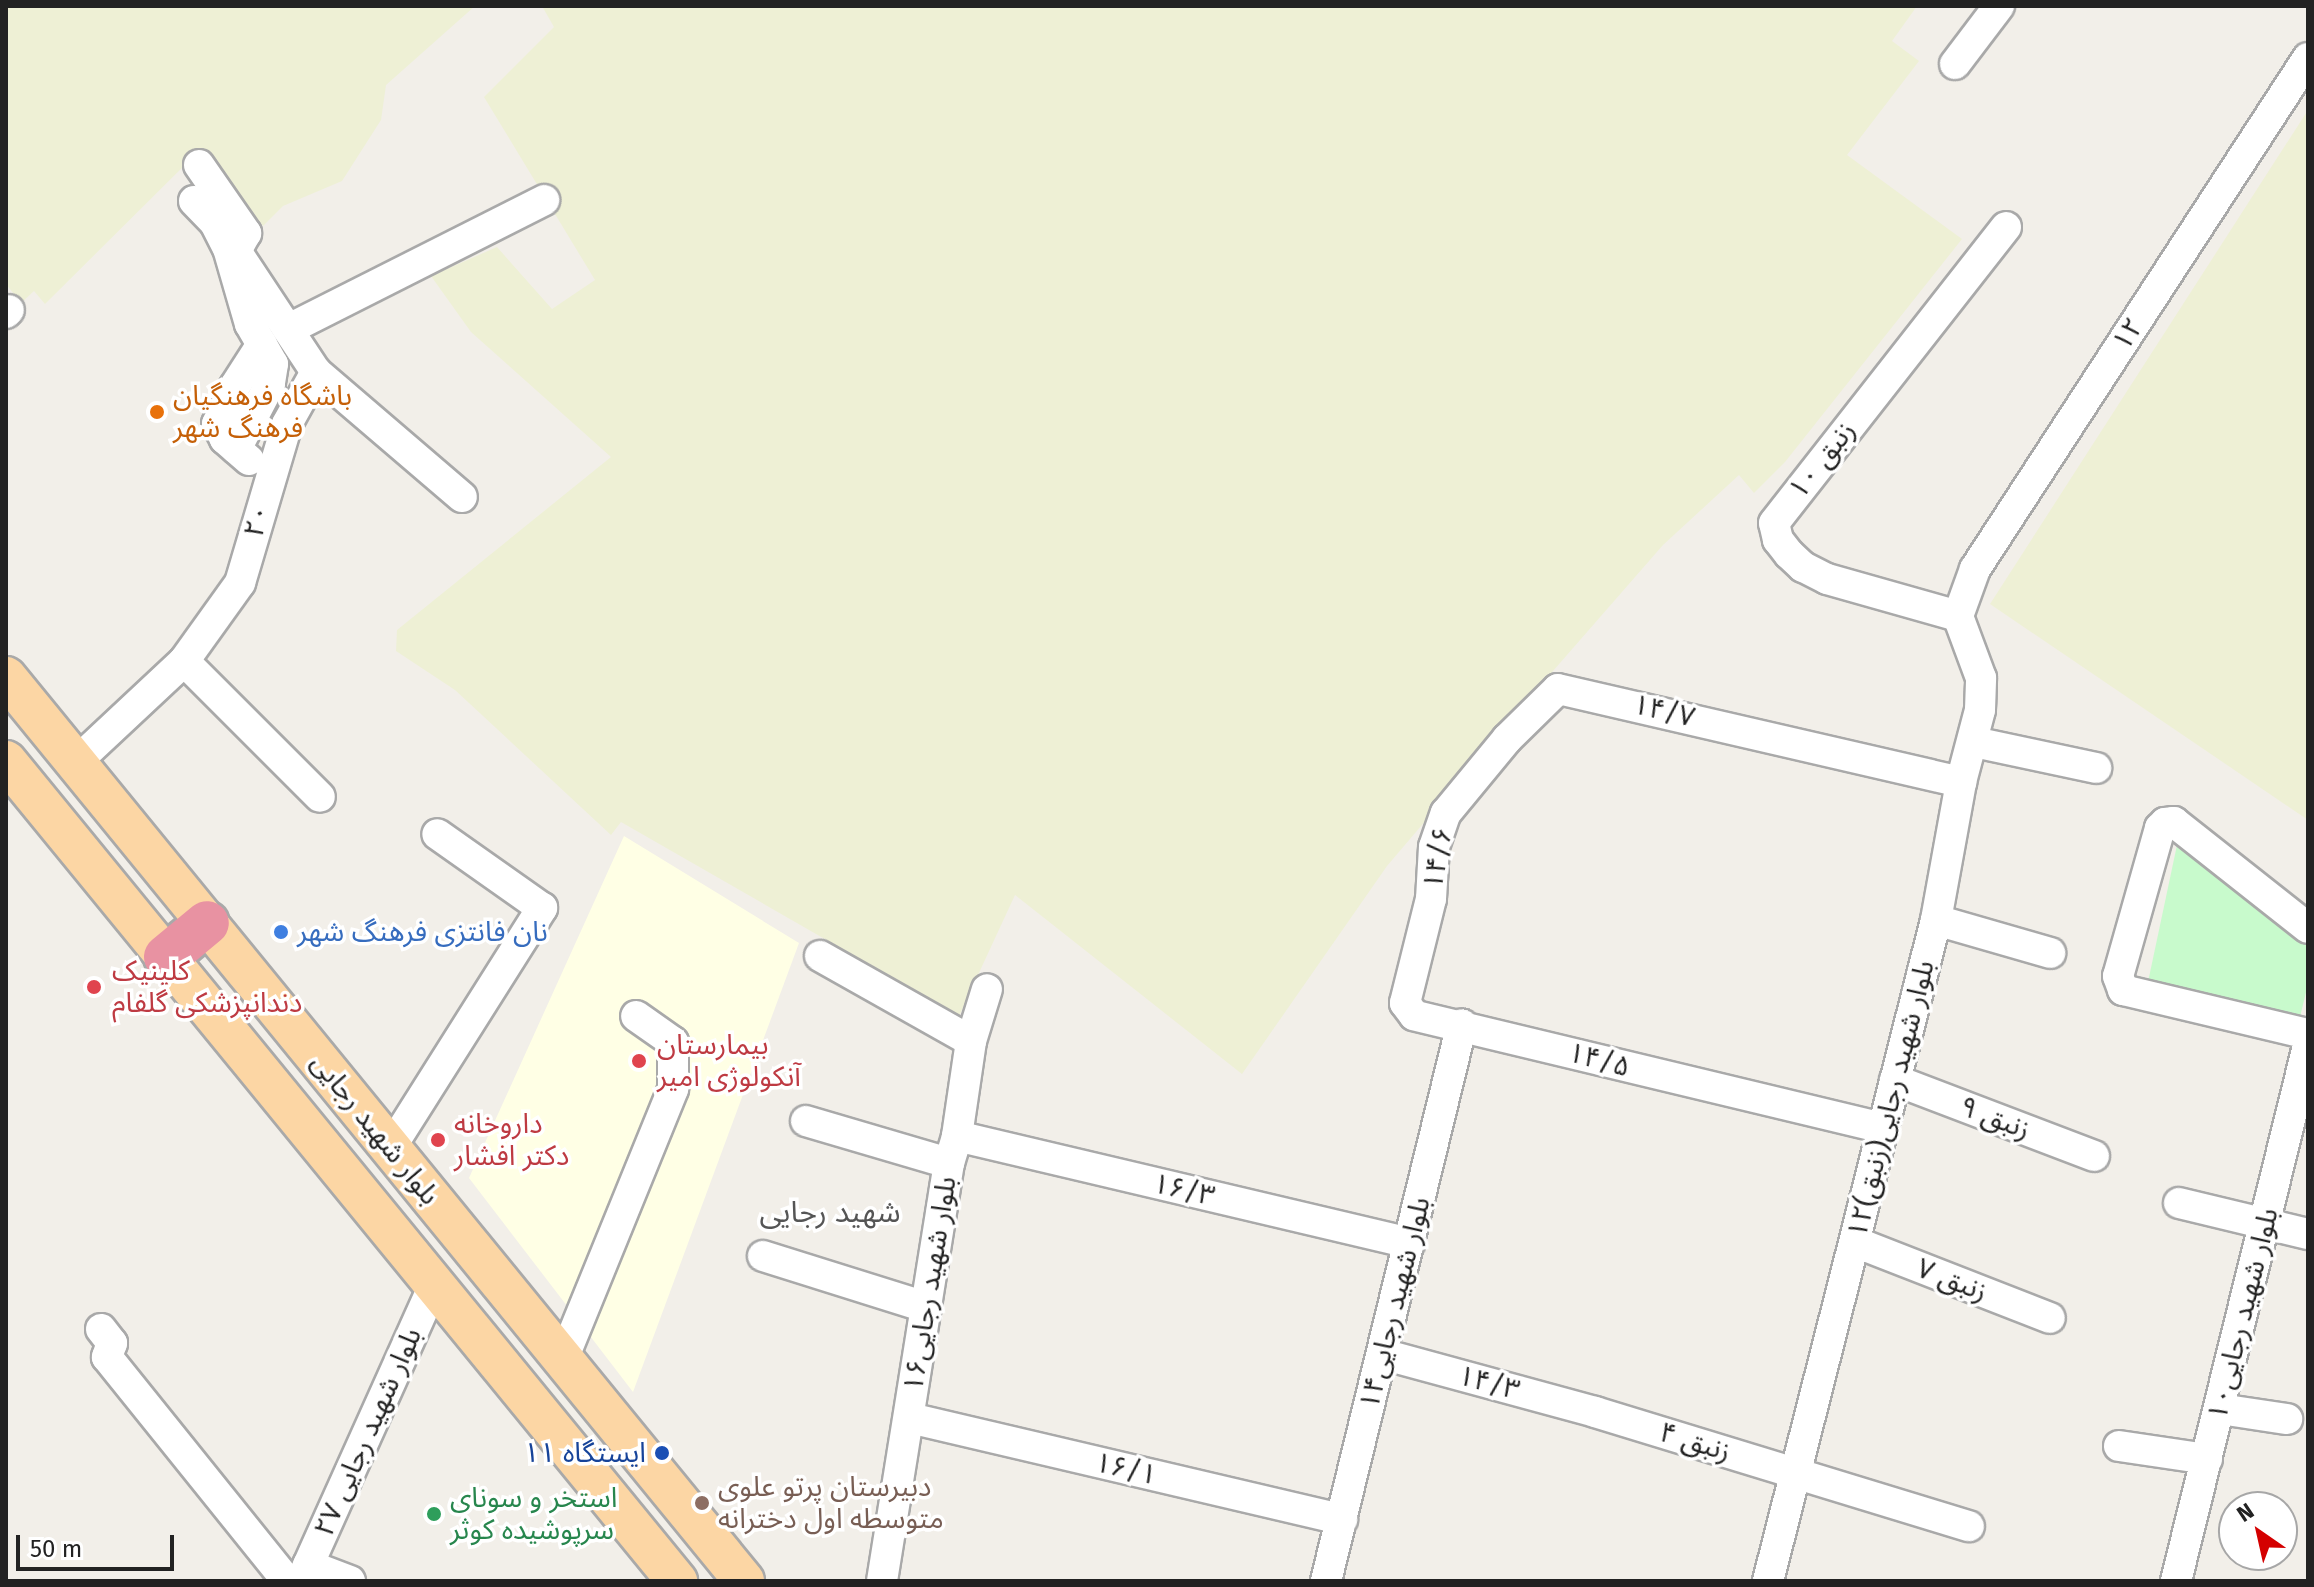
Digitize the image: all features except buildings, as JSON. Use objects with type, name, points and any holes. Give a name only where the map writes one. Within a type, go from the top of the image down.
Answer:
[{"type":"highway","points":[[166,957],[207,923]]},
{"type":"main road","name":"بلوار شهید رجایی","points":[[6,677],[744,1581]]},
{"type":"main road","name":"بلوار شهید رجایی","points":[[6,761],[677,1581]]},
{"type":"street","points":[[1955,64],[1999,6]]},
{"type":"street","name":"۱۲","points":[[1958,616],[1975,569],[2308,58]]},
{"type":"street","points":[[199,165],[246,233],[236,251],[316,372],[462,497]]},
{"type":"street","points":[[289,329],[544,200]]},
{"type":"street","points":[[194,201],[215,223],[228,248],[250,324],[274,372],[236,449],[268,477]]},
{"type":"street","name":"زنبق ۱۰","points":[[1958,616],[1827,579],[1803,567],[1778,540],[1774,523],[2006,227]]},
{"type":"street","name":"۲۰","points":[[75,763],[184,661],[240,583],[268,477],[287,424],[316,372]]},
{"type":"street","name":"۱۲بلوار شهید رجایی(زنبق)","points":[[1768,1581],[1936,920],[1961,782],[1974,742],[1982,695],[1981,678],[1973,646],[1958,616]]},
{"type":"street","points":[[184,661],[320,797]]},
{"type":"street","name":"۱۴/۷","points":[[1558,689],[1770,735],[1961,782]]},
{"type":"street","name":"۱۴/۶","points":[[1462,1024],[1414,1015],[1405,1003],[1431,899],[1438,829],[1446,813],[1507,739],[1558,689]]},
{"type":"street","points":[[1974,742],[2096,768]]},
{"type":"street","points":[[2308,928],[2174,822],[2165,823],[2160,828],[2118,976],[2123,990],[2308,1047]]},
{"type":"street","points":[[391,1147],[542,908],[437,834]]},
{"type":"street","points":[[1936,920],[2050,953]]},
{"type":"street","points":[[820,956],[971,1041]]},
{"type":"street","name":"بلوار شهید رجایی۱۶","points":[[882,1581],[971,1041],[987,989]]},
{"type":"street","points":[[563,1359],[673,1089],[673,1042],[636,1016]]},
{"type":"street","name":"۱۴/۵","points":[[1462,1024],[1735,1095],[1883,1128]]},
{"type":"street","name":"بلوار شهید رجایی۱۴","points":[[1326,1581],[1462,1024]]},
{"type":"street","name":"بلوار شهید رجایی۱۰","points":[[2176,1581],[2308,1047]]},
{"type":"street","name":"زنبق ۹","points":[[1895,1080],[2094,1156]]},
{"type":"street","name":"۱۶/۳","points":[[806,1121],[1410,1243]]},
{"type":"street","points":[[2179,1203],[2308,1234]]},
{"type":"street","name":"زنبق ۷","points":[[1855,1242],[2050,1318]]},
{"type":"street","points":[[763,1256],[926,1307]]},
{"type":"street","name":"۲۷ بلوار شهید رجایی","points":[[299,1576],[435,1283]]},
{"type":"street","points":[[101,1329],[112,1343],[107,1357],[299,1576],[350,1581]]},
{"type":"street","name":"۱۴/۳","points":[[1382,1354],[1595,1412]]},
{"type":"street","points":[[2220,1409],[2287,1419]]},
{"type":"street","name":"زنبق ۴","points":[[1595,1412],[1969,1526]]},
{"type":"street","name":"۱۶/۱","points":[[910,1418],[1342,1519]]},
{"type":"street","points":[[2119,1446],[2207,1459]]},
{"type":"shaded area","points":[[6,6],[475,6],[386,85],[381,120],[342,181],[283,206],[263,226],[202,148],[45,304],[34,291],[21,303],[6,284]]},
{"type":"shaded area","points":[[542,6],[1917,6],[1892,41],[1919,61],[1847,155],[1962,239],[1785,462],[1754,493],[1739,475],[1663,545],[1553,671],[1387,866],[1242,1074],[1015,895],[959,1016],[621,822],[611,835],[455,690],[396,651],[397,630],[611,457],[471,332],[431,276],[497,247],[552,309],[595,280],[484,97],[554,27]]},
{"type":"shaded area","points":[[2308,110],[2308,820],[1990,604]]},
{"type":"shaded area","name":"بیمارستان آنکولوژی امیر","points":[[624,836],[799,943],[633,1392],[469,1178]]},
{"type":"green space","points":[[2177,845],[2308,934],[2308,984],[2300,1017],[2148,982]]},
{"type":"place","name":"باشگاه فرهنگیان فرهنگ شهر","points":[[157,412]]},
{"type":"place","name":"نان فانتزی فرهنگ شهر","points":[[281,932]]},
{"type":"place","name":"کلینیک دندانپزشکی گلفام","points":[[94,987]]},
{"type":"place","name":"بیمارستان آنکولوژی امیر","points":[[639,1061]]},
{"type":"place","name":"داروخانه دکتر افشار","points":[[438,1140]]},
{"type":"place","name":"ایستگاه ۱۱","points":[[662,1453]]},
{"type":"place","name":"دبیرستان پرتو علوی متوسطه اول دخترانه","points":[[702,1503]]},
{"type":"place","name":"استخر و سونای سرپوشیده کوثر","points":[[434,1514]]},
{"type":"district","name":"شهید رجایی","points":[[830,1212]]}]
